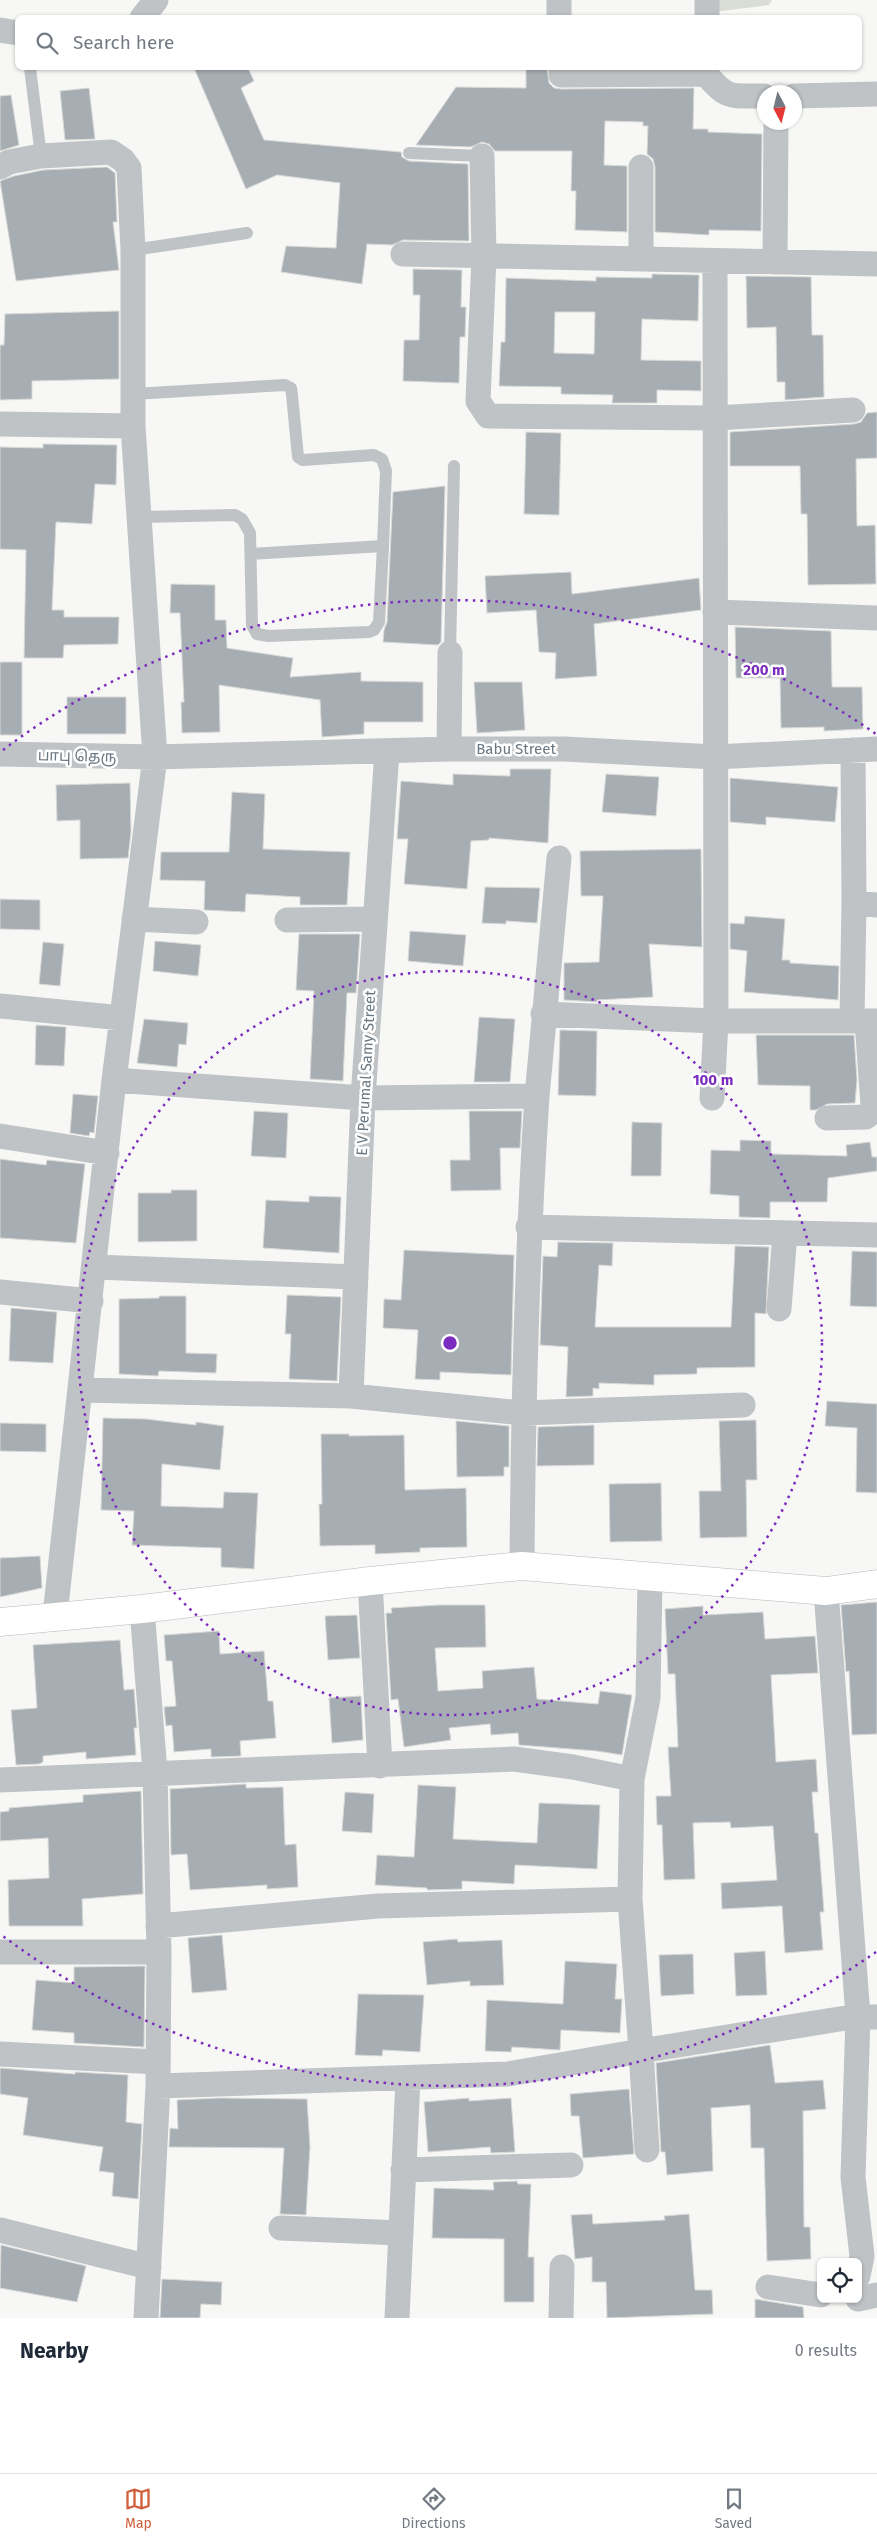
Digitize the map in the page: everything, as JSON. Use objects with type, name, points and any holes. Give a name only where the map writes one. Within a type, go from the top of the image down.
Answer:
[{"type":"street","points":[[144,15],[156,0]]},
{"type":"street","points":[[559,0],[559,15]]},
{"type":"street","points":[[707,0],[707,15]]},
{"type":"street","points":[[0,30],[15,33]]},
{"type":"street","points":[[561,70],[561,75],[706,71],[720,90],[728,94],[757,96]]},
{"type":"street","points":[[802,96],[877,94]]},
{"type":"street","points":[[775,262],[776,130]]},
{"type":"street","points":[[0,167],[10,162],[41,156],[111,152],[123,160],[130,175],[133,250],[133,426],[141,517],[155,757],[114,1080],[82,1390],[55,1616]]},
{"type":"street","points":[[482,156],[484,256],[478,401],[488,416],[715,418],[853,410]]},
{"type":"street","points":[[641,167],[641,259]]},
{"type":"street","points":[[403,254],[877,264]]},
{"type":"street","points":[[712,1098],[716,1021],[715,261]]},
{"type":"street","points":[[0,424],[133,426]]},
{"type":"street","points":[[715,612],[877,618]]},
{"type":"street","points":[[449,749],[450,652]]},
{"type":"street","name":"Babu Street","points":[[155,757],[449,749],[564,749],[715,757],[877,749]]},
{"type":"street","points":[[827,1118],[866,1117],[872,1112],[873,1105],[865,1021],[865,904],[853,750]]},
{"type":"street","name":"E V Perumal Samy Street","points":[[351,1396],[363,1098],[387,751]]},
{"type":"street","name":"பாபு தெரு","points":[[0,754],[155,757]]},
{"type":"street","points":[[522,1566],[523,1413],[528,1227],[543,1014],[559,858]]},
{"type":"street","points":[[134,919],[196,922]]},
{"type":"street","points":[[287,920],[376,919]]},
{"type":"street","points":[[0,1006],[122,1018]]},
{"type":"street","points":[[543,1014],[716,1021],[865,1021]]},
{"type":"street","points":[[114,1080],[363,1098],[537,1096]]},
{"type":"street","points":[[0,1136],[107,1153]]},
{"type":"street","points":[[528,1227],[877,1235]]},
{"type":"street","points":[[779,1309],[785,1233]]},
{"type":"street","points":[[95,1267],[356,1277]]},
{"type":"street","points":[[0,1292],[91,1301]]},
{"type":"street","points":[[82,1390],[351,1396],[523,1413],[743,1405]]},
{"type":"street","points":[[0,1622],[142,1609],[370,1581],[522,1566],[826,1591],[877,1584]]},
{"type":"street","points":[[646,2150],[630,1899],[632,1779],[648,1698],[650,1578]]},
{"type":"street","points":[[370,1581],[380,1766]]},
{"type":"street","points":[[826,1591],[867,2017],[853,2177],[862,2258]]},
{"type":"street","points":[[142,1609],[155,1772],[159,1952],[158,2086],[146,2318]]},
{"type":"street","points":[[0,1780],[155,1772],[380,1766],[514,1759],[573,1766],[632,1779]]},
{"type":"street","points":[[158,1926],[378,1906],[630,1899]]},
{"type":"street","points":[[0,1952],[159,1952]]},
{"type":"street","points":[[158,2086],[408,2079],[508,2074],[641,2051],[867,2017]]},
{"type":"street","points":[[0,2054],[158,2062]]},
{"type":"street","points":[[397,2318],[408,2079]]},
{"type":"street","points":[[404,2170],[571,2165]]},
{"type":"street","points":[[281,2228],[401,2233]]},
{"type":"street","points":[[0,2230],[149,2267]]},
{"type":"street","points":[[561,2318],[562,2267]]},
{"type":"street","points":[[768,2287],[817,2294]]},
{"type":"street","points":[[862,2298],[877,2295]]},
{"type":"street","points":[[854,2303],[854,2318]]},
{"type":"lane","points":[[30,70],[41,156]]},
{"type":"lane","points":[[409,153],[482,156]]},
{"type":"lane","points":[[133,250],[247,233]]},
{"type":"lane","points":[[134,394],[285,385],[291,388],[298,457],[302,460],[374,455],[382,459],[386,472],[378,622],[374,630],[369,632],[268,636],[257,634],[252,625],[252,554],[250,533],[247,526],[235,515],[141,517]]},
{"type":"lane","points":[[450,652],[454,466]]},
{"type":"lane","points":[[252,554],[382,546]]},
{"type":"shaded area","points":[[713,0],[772,0],[769,5],[713,12]]},
{"type":"building","points":[[195,70],[249,70],[254,81],[241,88],[264,140],[401,152],[402,157],[409,161],[468,164],[469,241],[403,240],[392,245],[367,244],[362,284],[281,272],[286,246],[336,248],[340,183],[277,175],[246,189]]},
{"type":"building","points":[[526,70],[547,70],[549,83],[554,88],[561,89],[694,88],[693,129],[708,129],[708,132],[762,134],[761,231],[709,230],[709,235],[655,232],[655,167],[653,159],[647,154],[648,126],[643,126],[643,122],[605,121],[604,165],[627,166],[627,232],[575,230],[576,191],[571,191],[572,151],[495,151],[489,144],[482,142],[471,147],[416,145],[456,87],[526,88]]},
{"type":"building","points":[[89,88],[95,139],[65,140],[60,91]]},
{"type":"building","points":[[11,95],[19,145],[0,151],[0,96]]},
{"type":"building","points":[[107,167],[115,173],[117,222],[113,222],[119,270],[16,281],[0,181],[43,170]]},
{"type":"building","points":[[413,269],[462,270],[461,307],[466,307],[465,337],[460,337],[459,383],[403,381],[404,340],[419,340],[420,295],[413,295]]},
{"type":"building","points":[[652,274],[699,275],[698,321],[642,319],[641,360],[701,361],[701,391],[657,390],[657,403],[612,403],[613,395],[561,394],[561,387],[499,386],[501,342],[505,342],[506,278],[596,281],[596,277],[652,278]],"holes":[[[555,312],[595,312],[594,354],[554,353]]]},
{"type":"building","points":[[746,276],[811,277],[812,335],[823,335],[824,397],[785,400],[785,382],[777,382],[776,327],[747,328]]},
{"type":"building","points":[[119,311],[119,379],[32,381],[32,399],[0,400],[0,345],[4,345],[5,314]]},
{"type":"building","points":[[877,412],[877,458],[856,459],[857,526],[875,525],[876,584],[808,585],[807,514],[801,514],[800,466],[730,466],[730,432],[854,424],[861,422],[867,413]]},
{"type":"building","points":[[526,432],[561,433],[559,515],[524,514]]},
{"type":"building","points":[[43,444],[117,445],[116,485],[95,484],[92,524],[56,522],[52,610],[64,610],[64,617],[119,617],[118,644],[64,645],[63,658],[24,658],[26,550],[0,549],[0,447],[43,448]]},
{"type":"building","points":[[445,486],[441,642],[438,645],[383,642],[387,622],[393,492]]},
{"type":"building","points":[[571,572],[572,594],[699,578],[701,610],[594,624],[597,676],[555,679],[556,653],[539,652],[536,610],[487,613],[485,576]]},
{"type":"building","points":[[171,584],[215,585],[215,620],[226,620],[227,648],[293,658],[290,677],[361,672],[361,681],[423,682],[423,722],[364,722],[364,734],[322,737],[320,700],[219,685],[220,732],[182,733],[181,702],[184,702],[180,613],[170,613]]},
{"type":"building","points":[[735,627],[831,631],[832,687],[862,687],[863,729],[824,731],[824,727],[781,728],[780,678],[736,678]]},
{"type":"building","points":[[0,662],[22,662],[22,735],[0,735]]},
{"type":"building","points":[[474,682],[522,682],[525,730],[477,733]]},
{"type":"building","points":[[67,697],[126,697],[126,734],[67,734]]},
{"type":"building","points":[[510,769],[551,769],[548,843],[489,838],[489,840],[471,841],[467,889],[404,884],[408,839],[397,839],[401,781],[453,785],[453,774],[510,776]]},
{"type":"building","points":[[606,774],[659,777],[656,816],[602,812]]},
{"type":"building","points":[[730,778],[838,787],[835,822],[766,817],[766,825],[730,822]]},
{"type":"building","points":[[130,783],[131,832],[128,858],[80,859],[80,820],[57,821],[56,785]]},
{"type":"building","points":[[232,792],[265,794],[263,849],[350,852],[347,905],[300,905],[300,897],[246,894],[245,912],[204,910],[205,881],[160,880],[161,852],[229,852]]},
{"type":"building","points":[[701,849],[702,947],[649,944],[653,997],[597,1000],[597,1002],[564,1000],[564,963],[599,962],[603,896],[581,896],[580,851]]},
{"type":"building","points":[[485,887],[540,888],[537,923],[506,921],[506,924],[482,923]]},
{"type":"building","points":[[0,899],[40,900],[40,930],[0,929]]},
{"type":"building","points":[[745,916],[785,919],[782,960],[790,960],[790,963],[839,966],[838,1000],[744,992],[747,951],[730,949],[730,923],[744,924]]},
{"type":"building","points":[[410,931],[466,935],[463,966],[408,961]]},
{"type":"building","points":[[299,934],[360,934],[356,993],[347,993],[343,1081],[310,1079],[314,991],[296,990]]},
{"type":"building","points":[[155,941],[201,945],[198,976],[153,971]]},
{"type":"building","points":[[43,942],[64,944],[60,986],[39,984]]},
{"type":"building","points":[[479,1017],[515,1019],[510,1082],[474,1082]]},
{"type":"building","points":[[144,1019],[188,1023],[186,1045],[179,1044],[177,1067],[137,1063]]},
{"type":"building","points":[[36,1025],[66,1027],[64,1066],[35,1065]]},
{"type":"building","points":[[560,1030],[597,1031],[596,1096],[558,1095]]},
{"type":"building","points":[[756,1035],[854,1035],[857,1080],[855,1103],[827,1104],[816,1110],[810,1110],[810,1086],[758,1085]]},
{"type":"building","points":[[73,1094],[98,1096],[94,1133],[90,1132],[89,1136],[70,1133]]},
{"type":"building","points":[[254,1111],[288,1113],[286,1158],[251,1156]]},
{"type":"building","points":[[469,1111],[522,1111],[520,1148],[500,1148],[501,1190],[451,1191],[450,1160],[470,1160]]},
{"type":"building","points":[[632,1122],[662,1123],[661,1176],[631,1176]]},
{"type":"building","points":[[740,1140],[771,1141],[771,1154],[847,1156],[846,1145],[870,1142],[872,1157],[877,1157],[877,1171],[828,1178],[827,1202],[770,1202],[770,1218],[739,1217],[739,1196],[710,1194],[711,1150],[740,1151]]},
{"type":"building","points":[[0,1159],[46,1165],[47,1160],[85,1164],[76,1243],[0,1238]]},
{"type":"building","points":[[171,1190],[197,1190],[197,1241],[138,1242],[138,1193],[171,1193]]},
{"type":"building","points":[[309,1196],[341,1197],[339,1253],[263,1248],[266,1200],[309,1202]]},
{"type":"building","points":[[558,1242],[613,1243],[612,1266],[599,1265],[595,1327],[731,1327],[735,1246],[769,1247],[766,1314],[755,1313],[755,1367],[697,1368],[697,1374],[654,1375],[654,1385],[599,1383],[599,1389],[593,1388],[593,1396],[566,1397],[568,1347],[540,1345],[543,1256],[557,1257]]},
{"type":"building","points":[[404,1250],[514,1255],[511,1375],[440,1372],[440,1380],[415,1379],[418,1330],[383,1328],[384,1299],[401,1300]]},
{"type":"building","points":[[852,1251],[877,1252],[877,1307],[850,1306]]},
{"type":"building","points":[[287,1295],[341,1297],[337,1381],[289,1379],[291,1334],[285,1334]]},
{"type":"building","points":[[159,1296],[186,1296],[186,1353],[217,1354],[216,1373],[159,1371],[158,1376],[119,1374],[119,1299],[159,1298]]},
{"type":"building","points":[[11,1308],[57,1312],[53,1363],[9,1361]]},
{"type":"building","points":[[827,1401],[877,1404],[877,1493],[856,1492],[857,1428],[825,1426]]},
{"type":"building","points":[[103,1418],[146,1419],[196,1425],[196,1422],[224,1426],[220,1470],[162,1464],[161,1506],[223,1508],[224,1492],[258,1493],[254,1569],[221,1567],[221,1548],[132,1545],[134,1511],[101,1510]]},
{"type":"building","points":[[756,1420],[757,1480],[746,1480],[747,1537],[700,1538],[699,1491],[721,1491],[719,1421]]},
{"type":"building","points":[[456,1421],[509,1426],[509,1467],[504,1467],[504,1476],[457,1477]]},
{"type":"building","points":[[0,1423],[46,1424],[46,1452],[0,1451]]},
{"type":"building","points":[[594,1425],[594,1465],[537,1466],[538,1427]]},
{"type":"building","points":[[321,1434],[349,1434],[349,1436],[404,1435],[405,1490],[466,1488],[467,1547],[420,1548],[420,1552],[375,1554],[375,1545],[320,1546],[319,1504],[322,1504]]},
{"type":"building","points":[[661,1483],[662,1541],[610,1542],[609,1484]]},
{"type":"building","points":[[40,1556],[42,1588],[0,1597],[0,1558]]},
{"type":"building","points":[[877,1602],[877,1734],[852,1735],[849,1671],[846,1672],[841,1605]]},
{"type":"building","points":[[485,1605],[486,1647],[435,1648],[438,1691],[483,1688],[482,1671],[534,1667],[537,1699],[598,1704],[600,1691],[632,1695],[622,1755],[597,1751],[519,1745],[518,1733],[491,1735],[490,1724],[449,1728],[451,1740],[404,1747],[398,1699],[391,1700],[386,1613],[392,1613],[391,1608]]},
{"type":"building","points":[[703,1606],[703,1615],[763,1612],[765,1639],[815,1636],[818,1673],[771,1675],[776,1762],[816,1759],[818,1792],[812,1792],[815,1833],[818,1833],[824,1912],[820,1912],[823,1950],[785,1953],[782,1906],[722,1909],[721,1883],[777,1880],[773,1826],[731,1828],[730,1822],[693,1823],[695,1879],[664,1880],[662,1825],[657,1825],[656,1796],[671,1796],[668,1747],[678,1747],[675,1674],[668,1674],[665,1609]]},
{"type":"building","points":[[357,1615],[360,1658],[328,1660],[325,1616]]},
{"type":"building","points":[[219,1631],[220,1654],[264,1651],[268,1701],[273,1701],[276,1738],[240,1741],[241,1756],[211,1757],[211,1749],[174,1752],[172,1725],[166,1726],[164,1707],[176,1706],[172,1661],[166,1661],[164,1635]]},
{"type":"building","points":[[120,1640],[124,1690],[134,1689],[137,1728],[134,1728],[136,1755],[86,1759],[86,1752],[43,1756],[43,1762],[39,1764],[16,1765],[11,1710],[37,1708],[33,1645]]},
{"type":"building","points":[[361,1696],[363,1740],[332,1743],[329,1698]]},
{"type":"building","points":[[246,1784],[246,1788],[283,1787],[285,1845],[296,1844],[298,1887],[267,1889],[267,1885],[190,1890],[187,1854],[171,1855],[170,1789]]},
{"type":"building","points":[[418,1785],[456,1787],[453,1839],[537,1843],[539,1803],[600,1805],[597,1869],[515,1865],[514,1884],[462,1881],[462,1889],[427,1890],[427,1888],[375,1885],[377,1855],[414,1857]]},
{"type":"building","points":[[141,1791],[143,1894],[82,1899],[83,1926],[9,1926],[8,1880],[49,1878],[48,1838],[0,1841],[0,1812],[9,1811],[9,1808],[83,1802],[83,1795]]},
{"type":"building","points":[[345,1792],[374,1794],[372,1833],[342,1831]]},
{"type":"building","points":[[222,1935],[227,1990],[192,1993],[188,1938]]},
{"type":"building","points":[[457,1939],[458,1942],[502,1940],[504,1985],[470,1986],[470,1981],[427,1985],[423,1942]]},
{"type":"building","points":[[765,1951],[767,1995],[736,1996],[734,1953]]},
{"type":"building","points":[[693,1954],[694,1994],[661,1996],[659,1955]]},
{"type":"building","points":[[565,1961],[617,1964],[615,1999],[622,1999],[620,2033],[561,2030],[560,2050],[512,2047],[511,2052],[485,2051],[487,2000],[563,2004]]},
{"type":"building","points":[[145,1966],[144,2047],[74,2043],[74,2033],[32,2030],[36,1980],[74,1983],[74,1967]]},
{"type":"building","points":[[358,1994],[424,1995],[420,2052],[383,2050],[382,2056],[355,2055]]},
{"type":"building","points":[[770,2045],[775,2083],[823,2080],[826,2109],[803,2111],[804,2227],[810,2227],[811,2259],[767,2261],[764,2148],[751,2148],[750,2105],[711,2108],[713,2171],[667,2175],[665,2152],[661,2152],[656,2063]]},
{"type":"building","points":[[0,2068],[75,2074],[75,2072],[128,2075],[126,2122],[142,2124],[138,2199],[112,2196],[114,2173],[99,2171],[103,2147],[23,2135],[28,2098],[0,2094]]},
{"type":"building","points":[[629,2089],[634,2154],[583,2158],[579,2116],[571,2116],[570,2094]]},
{"type":"building","points":[[219,2098],[307,2099],[310,2147],[306,2215],[280,2214],[284,2148],[169,2147],[170,2128],[178,2129],[177,2100]]},
{"type":"building","points":[[469,2098],[469,2101],[511,2098],[515,2152],[491,2153],[490,2147],[428,2152],[424,2102]]},
{"type":"building","points":[[517,2181],[518,2184],[531,2184],[528,2257],[534,2257],[534,2302],[504,2302],[504,2239],[432,2238],[434,2188],[494,2190],[493,2182]]},
{"type":"building","points":[[592,2214],[593,2224],[665,2220],[664,2216],[689,2214],[695,2290],[712,2290],[713,2314],[607,2318],[606,2282],[592,2282],[592,2257],[575,2259],[571,2215]]},
{"type":"building","points":[[1,2245],[86,2266],[77,2302],[0,2288]]},
{"type":"building","points":[[162,2279],[222,2282],[221,2305],[201,2304],[200,2318],[160,2318]]},
{"type":"building","points":[[755,2299],[803,2307],[804,2318],[755,2318]]}]
